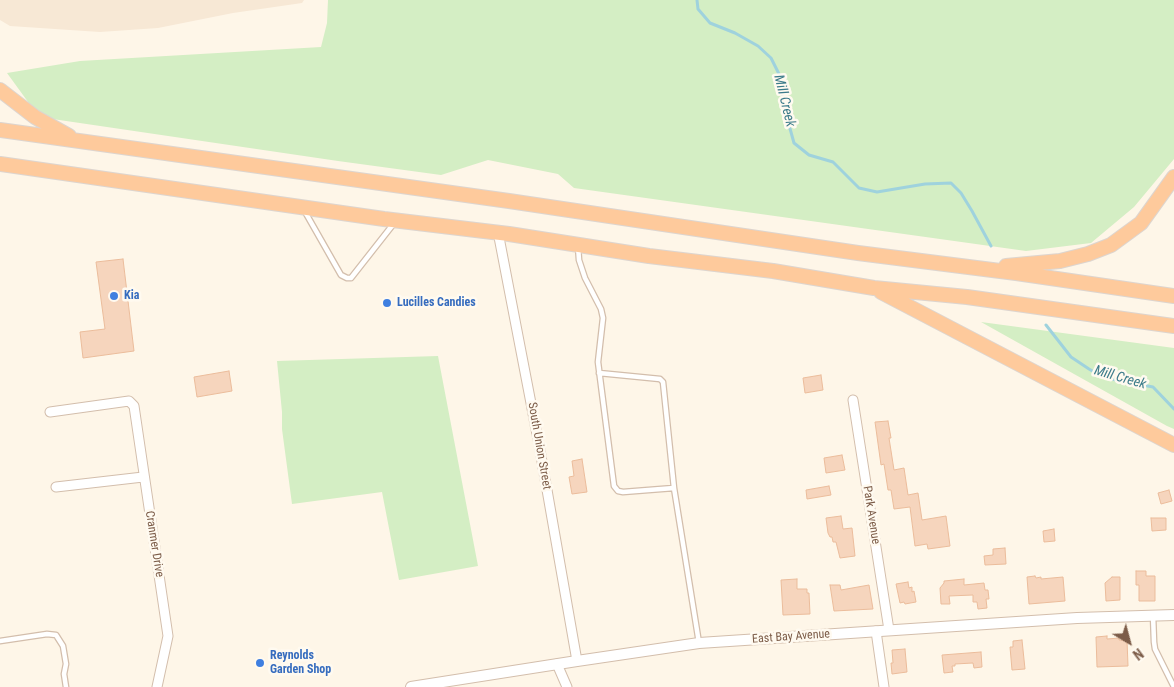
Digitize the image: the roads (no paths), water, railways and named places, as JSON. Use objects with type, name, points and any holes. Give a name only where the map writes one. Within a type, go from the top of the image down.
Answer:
[{"type":"highway","points":[[0,90],[56,130],[79,140]]},
{"type":"highway","points":[[0,130],[1174,296]]},
{"type":"highway","points":[[0,164],[773,271],[874,288],[967,297],[1174,326]]},
{"type":"highway","points":[[979,269],[1060,261],[1088,254],[1111,245],[1141,223],[1174,177]]},
{"type":"highway","points":[[874,288],[1174,445]]},
{"type":"street","name":"South Union Street","points":[[498,232],[540,450],[576,661]]},
{"type":"street","name":"Park Avenue","points":[[853,400],[889,630]]},
{"type":"street","name":"Cranmer Drive","points":[[50,412],[129,401],[134,406],[168,636],[157,687]]},
{"type":"street","points":[[56,487],[143,477]]},
{"type":"street","name":"East Bay Avenue","points":[[411,687],[699,643],[1077,618],[1174,615]]},
{"type":"street","points":[[876,631],[884,687]]},
{"type":"street","points":[[557,664],[568,687]]},
{"type":"lane","points":[[302,206],[340,275],[347,278],[351,278],[396,220]]},
{"type":"lane","points":[[578,245],[579,260],[585,278],[601,309],[603,318],[598,362],[614,486],[618,491],[623,492],[674,488]]},
{"type":"lane","points":[[599,373],[660,379],[663,382],[674,488],[699,643]]},
{"type":"lane","points":[[1153,615],[1156,649],[1174,687]]},
{"type":"lane","points":[[0,641],[56,634],[63,646],[66,687]]},
{"type":"waterway","name":"Mill Creek","points":[[697,0],[698,9],[710,23],[735,33],[758,46],[771,58],[780,76],[784,107],[794,143],[809,155],[833,162],[859,188],[877,192],[925,184],[951,183],[961,193],[991,246]]},
{"type":"waterway","name":"Mill Creek","points":[[1046,325],[1071,357],[1089,369],[1099,375],[1116,380],[1153,387],[1174,409]]},
{"type":"place","name":"Kia","points":[[114,296]]},
{"type":"place","name":"Lucilles Candies","points":[[387,303]]},
{"type":"place","name":"Reynolds Garden Shop","points":[[260,663]]}]
